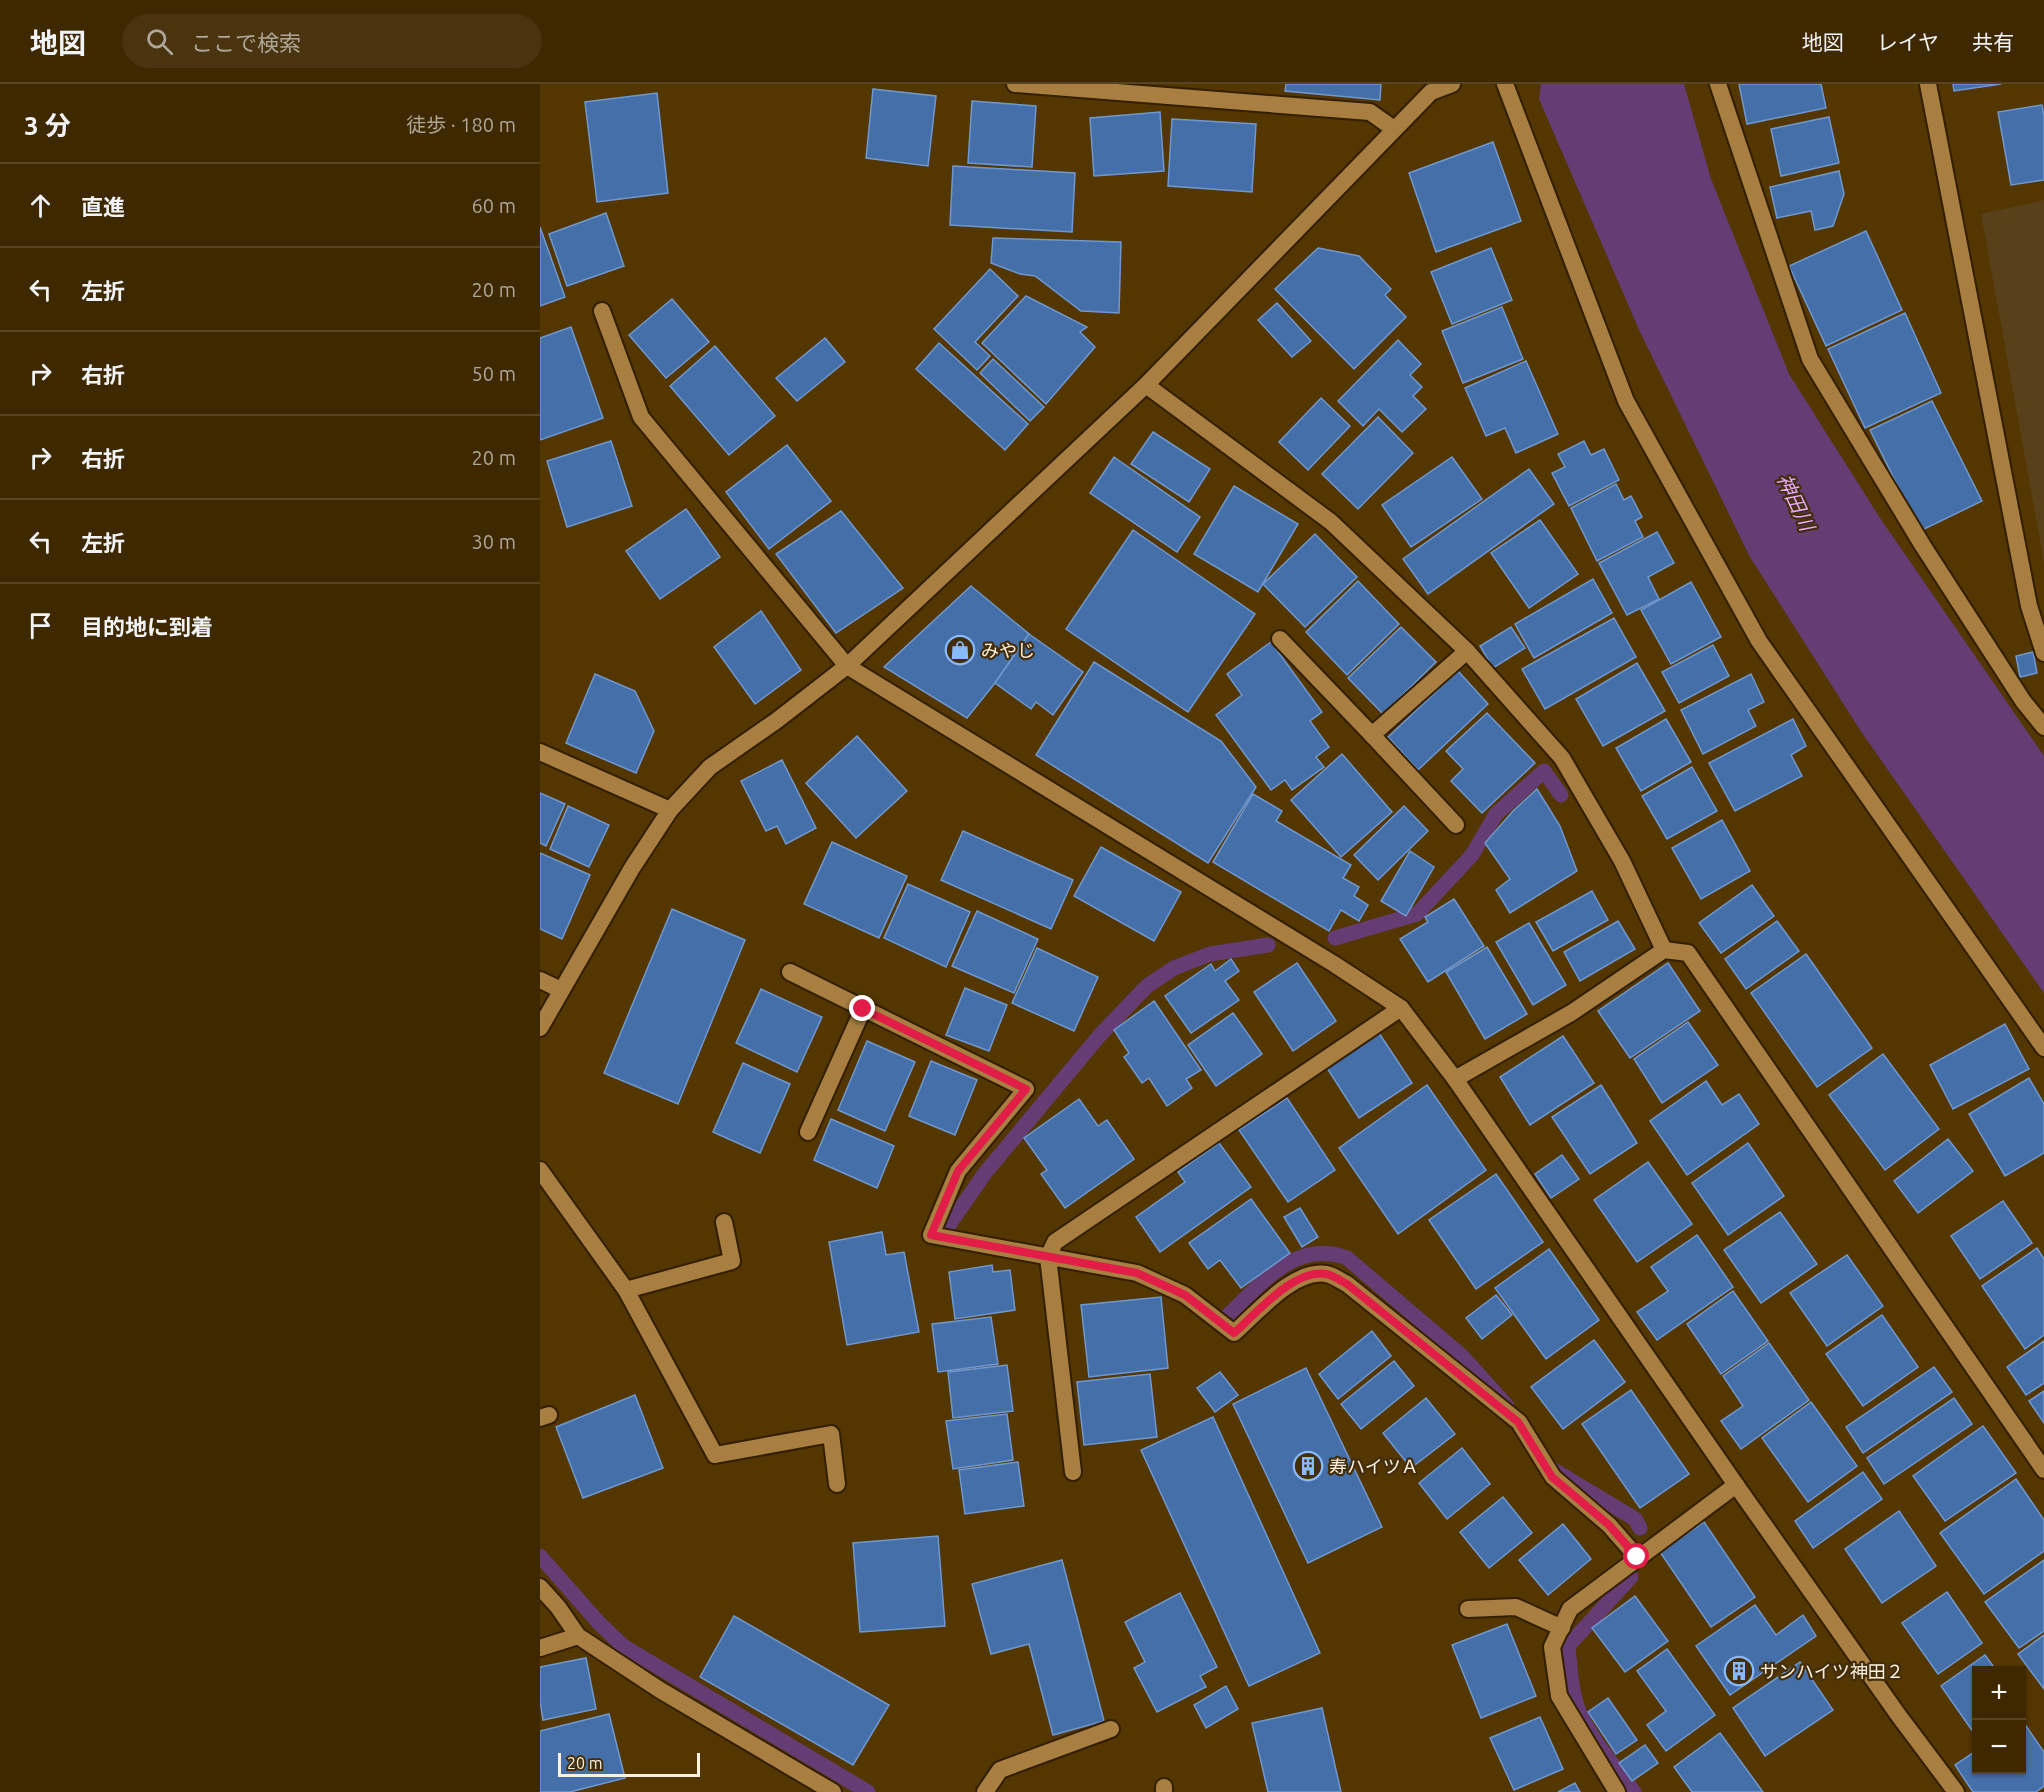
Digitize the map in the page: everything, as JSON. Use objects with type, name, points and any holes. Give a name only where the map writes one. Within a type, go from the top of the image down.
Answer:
[{"type":"street","points":[[1015,84],[1370,112],[1394,129]]},
{"type":"street","points":[[540,1028],[632,868],[670,810],[710,767],[776,722],[847,666],[1146,385],[1431,92],[1452,84]]},
{"type":"street","points":[[1505,84],[1626,401],[1742,610],[1760,641],[2044,1048]]},
{"type":"street","points":[[1718,84],[1810,359],[1923,546],[2023,702],[2044,727]]},
{"type":"street","points":[[1928,84],[2028,606],[2044,653]]},
{"type":"street","points":[[602,311],[642,417],[847,666],[1334,964],[1401,1008],[1455,1079],[1736,1485],[1899,1716],[1956,1792]]},
{"type":"street","points":[[1146,385],[1331,522],[1467,651],[1562,758],[1622,861],[1664,950]]},
{"type":"street","points":[[1280,639],[1456,825]]},
{"type":"street","points":[[1372,735],[1467,651]]},
{"type":"street","points":[[540,752],[670,810]]},
{"type":"street","points":[[1455,1079],[1571,1013],[1664,950],[1688,953],[2044,1470]]},
{"type":"street","points":[[790,972],[1026,1089],[958,1171],[931,1235],[1137,1273],[1185,1295],[1234,1333],[1290,1283],[1313,1274],[1328,1274],[1347,1284],[1518,1422],[1552,1477],[1609,1525],[1637,1557]]},
{"type":"street","points":[[540,980],[561,990]]},
{"type":"street","points":[[1073,1472],[1048,1257],[1056,1242],[1401,1008]]},
{"type":"street","points":[[807,1132],[863,1009]]},
{"type":"street","points":[[540,1170],[626,1290],[715,1455],[831,1434],[837,1484]]},
{"type":"street","points":[[626,1290],[732,1261],[724,1222]]},
{"type":"street","points":[[1617,1792],[1560,1696],[1552,1647],[1570,1609],[1736,1485]]},
{"type":"street","points":[[540,1587],[558,1607],[578,1636],[660,1690],[833,1792]]},
{"type":"street","points":[[1468,1609],[1516,1607],[1562,1628]]},
{"type":"street","points":[[540,1648],[578,1636]]},
{"type":"street","points":[[985,1792],[1000,1770],[1111,1729]]},
{"type":"shaded area","points":[[2044,200],[2044,563],[1981,214]]},
{"type":"water","name":"神田川","points":[[1541,84],[1684,84],[1711,179],[1789,374],[1880,518],[2044,756],[2044,993],[1860,730],[1750,557],[1640,332],[1539,99]]},
{"type":"building","points":[[1286,84],[1381,84],[1380,100],[1285,91]]},
{"type":"building","points":[[1739,84],[1821,84],[1826,108],[1747,124]]},
{"type":"building","points":[[1953,84],[2001,84],[1954,91]]},
{"type":"building","points":[[873,89],[936,96],[928,166],[866,158]]},
{"type":"building","points":[[657,93],[668,193],[597,202],[585,102]]},
{"type":"building","points":[[972,101],[1036,106],[1032,167],[968,163]]},
{"type":"building","points":[[2042,105],[2044,180],[2011,185],[1998,112]]},
{"type":"building","points":[[1160,112],[1164,171],[1094,176],[1090,118]]},
{"type":"building","points":[[1829,117],[1839,163],[1781,176],[1771,129]]},
{"type":"building","points":[[1172,119],[1256,124],[1252,192],[1168,186]]},
{"type":"building","points":[[1493,142],[1521,221],[1436,252],[1409,173]]},
{"type":"building","points":[[953,166],[1075,173],[1072,232],[950,225]]},
{"type":"building","points":[[1839,171],[1844,194],[1833,226],[1815,230],[1811,211],[1777,218],[1770,187]]},
{"type":"building","points":[[606,213],[624,266],[567,286],[549,234]]},
{"type":"building","points":[[540,227],[565,297],[540,306]]},
{"type":"building","points":[[1866,231],[1902,310],[1826,346],[1789,266]]},
{"type":"building","points":[[993,238],[1121,242],[1119,313],[1081,311],[1035,276],[1020,274],[991,263]]},
{"type":"building","points":[[1318,248],[1359,256],[1391,289],[1385,295],[1406,317],[1354,369],[1275,289]]},
{"type":"building","points":[[1491,248],[1512,300],[1452,324],[1431,272]]},
{"type":"building","points":[[990,269],[1018,296],[975,342],[990,356],[977,370],[934,329]]},
{"type":"building","points":[[1026,296],[1087,327],[1080,332],[1095,347],[1046,404],[982,343]]},
{"type":"building","points":[[672,299],[709,342],[666,378],[629,335]]},
{"type":"building","points":[[1277,303],[1311,341],[1292,357],[1258,320]]},
{"type":"building","points":[[1502,307],[1523,359],[1463,383],[1442,331]]},
{"type":"building","points":[[1905,313],[1941,393],[1865,428],[1828,349]]},
{"type":"building","points":[[571,327],[603,418],[540,440],[540,338]]},
{"type":"building","points":[[825,338],[845,362],[797,401],[776,378]]},
{"type":"building","points":[[1398,340],[1421,364],[1410,375],[1422,387],[1413,396],[1426,409],[1402,432],[1379,409],[1363,426],[1338,401]]},
{"type":"building","points":[[939,343],[1028,424],[1005,450],[916,369]]},
{"type":"building","points":[[715,346],[775,416],[729,455],[670,386]]},
{"type":"building","points":[[993,359],[1044,407],[1030,421],[980,373]]},
{"type":"building","points":[[1526,361],[1558,434],[1516,453],[1505,428],[1486,436],[1465,388]]},
{"type":"building","points":[[1321,398],[1350,426],[1308,470],[1279,442]]},
{"type":"building","points":[[1932,401],[1982,501],[1920,531],[1870,430]]},
{"type":"building","points":[[1378,417],[1413,453],[1358,509],[1322,474]]},
{"type":"building","points":[[1153,432],[1210,469],[1189,502],[1131,464]]},
{"type":"building","points":[[611,441],[632,506],[567,527],[547,461]]},
{"type":"building","points":[[1584,441],[1591,455],[1604,449],[1619,480],[1569,506],[1552,473],[1565,467],[1558,454]]},
{"type":"building","points":[[787,445],[831,501],[769,549],[726,492]]},
{"type":"building","points":[[1114,457],[1200,517],[1177,552],[1090,493]]},
{"type":"building","points":[[1452,457],[1482,499],[1411,547],[1382,505]]},
{"type":"building","points":[[1529,469],[1554,504],[1428,594],[1403,559]]},
{"type":"building","points":[[1616,484],[1624,500],[1631,496],[1642,517],[1635,521],[1643,537],[1597,561],[1571,508]]},
{"type":"building","points":[[1234,486],[1298,524],[1258,592],[1194,554]]},
{"type":"building","points":[[686,509],[720,557],[660,599],[626,551]]},
{"type":"building","points":[[841,511],[903,588],[836,633],[776,554]]},
{"type":"building","points":[[1540,520],[1578,574],[1529,608],[1491,553]]},
{"type":"building","points":[[1133,530],[1255,614],[1188,712],[1066,629]]},
{"type":"building","points":[[1657,532],[1674,563],[1648,577],[1659,599],[1627,615],[1599,563]]},
{"type":"building","points":[[1315,534],[1357,577],[1305,627],[1263,584]]},
{"type":"building","points":[[1593,579],[1612,613],[1534,658],[1515,624]]},
{"type":"building","points":[[1358,581],[1399,624],[1347,675],[1306,632]]},
{"type":"building","points":[[1691,582],[1721,637],[1671,664],[1641,610]]},
{"type":"building","name":"みやじ","points":[[971,586],[1029,634],[967,718],[884,667]]},
{"type":"building","points":[[761,611],[801,670],[755,704],[714,647]]},
{"type":"building","points":[[1614,618],[1636,657],[1545,709],[1522,669]]},
{"type":"building","points":[[1401,627],[1436,662],[1383,714],[1348,678]]},
{"type":"building","points":[[1511,627],[1525,648],[1493,668],[1480,646]]},
{"type":"building","points":[[1029,634],[1083,672],[1053,715],[1036,702],[1031,709],[995,683]]},
{"type":"building","points":[[1271,642],[1322,712],[1310,721],[1329,747],[1316,757],[1324,767],[1292,790],[1285,780],[1271,790],[1216,715],[1242,695],[1227,674]]},
{"type":"building","points":[[1713,645],[1729,676],[1679,703],[1662,672]]},
{"type":"building","points":[[2033,652],[2037,673],[2020,677],[2016,656]]},
{"type":"building","points":[[1094,662],[1221,741],[1256,787],[1208,863],[1036,755]]},
{"type":"building","points":[[1637,663],[1665,711],[1603,746],[1576,699]]},
{"type":"building","points":[[1458,671],[1488,704],[1418,770],[1388,737]]},
{"type":"building","points":[[595,674],[635,691],[654,731],[636,773],[566,743]]},
{"type":"building","points":[[1751,674],[1764,702],[1748,710],[1756,726],[1703,754],[1681,710]]},
{"type":"building","points":[[1487,713],[1535,763],[1482,813],[1451,781],[1463,769],[1446,751]]},
{"type":"building","points":[[1666,719],[1691,762],[1641,791],[1616,748]]},
{"type":"building","points":[[1793,719],[1806,746],[1791,755],[1802,776],[1735,811],[1709,763]]},
{"type":"building","points":[[857,736],[907,791],[856,838],[806,783]]},
{"type":"building","points":[[1342,754],[1392,812],[1341,857],[1291,800]]},
{"type":"building","points":[[782,760],[816,828],[786,844],[777,826],[766,831],[741,781]]},
{"type":"building","points":[[1692,767],[1717,811],[1667,839],[1642,796]]},
{"type":"building","points":[[1537,789],[1560,826],[1577,871],[1510,913],[1496,890],[1510,879],[1485,843],[1513,811]]},
{"type":"building","points":[[540,793],[565,804],[546,846],[540,843]]},
{"type":"building","points":[[1253,794],[1282,811],[1276,821],[1351,865],[1343,878],[1359,887],[1354,896],[1368,905],[1359,921],[1341,910],[1329,931],[1213,862]]},
{"type":"building","points":[[568,806],[609,825],[589,867],[550,849]]},
{"type":"building","points":[[1404,806],[1428,831],[1378,880],[1354,855]]},
{"type":"building","points":[[1722,820],[1750,871],[1701,899],[1672,848]]},
{"type":"building","points":[[963,831],[1073,880],[1051,929],[941,880]]},
{"type":"building","points":[[832,842],[907,876],[879,938],[804,904]]},
{"type":"building","points":[[1101,847],[1181,892],[1154,941],[1074,896]]},
{"type":"building","points":[[1410,851],[1434,867],[1406,916],[1381,901]]},
{"type":"building","points":[[540,853],[590,875],[562,939],[540,929]]},
{"type":"building","points":[[908,884],[970,912],[946,967],[884,938]]},
{"type":"building","points":[[1752,885],[1774,916],[1721,953],[1699,923]]},
{"type":"building","points":[[1592,891],[1608,920],[1553,951],[1536,922]]},
{"type":"building","points":[[1454,899],[1484,946],[1428,982],[1400,939],[1428,922],[1425,917]]},
{"type":"building","points":[[672,909],[745,940],[678,1104],[604,1073]]},
{"type":"building","points":[[977,911],[1038,939],[1014,993],[952,966]]},
{"type":"building","points":[[1618,921],[1635,949],[1580,981],[1564,952]]},
{"type":"building","points":[[1777,921],[1799,951],[1746,989],[1725,959]]},
{"type":"building","points":[[1529,923],[1566,985],[1533,1005],[1496,942]]},
{"type":"building","points":[[1487,947],[1527,1014],[1485,1039],[1446,972]]},
{"type":"building","points":[[1037,948],[1098,977],[1074,1031],[1012,1003]]},
{"type":"building","points":[[1806,954],[1872,1048],[1817,1087],[1751,993]]},
{"type":"building","points":[[1231,959],[1239,971],[1225,981],[1239,1000],[1191,1033],[1165,996],[1211,964],[1215,971]]},
{"type":"building","points":[[1297,963],[1336,1021],[1293,1051],[1254,992]]},
{"type":"building","points":[[1668,963],[1700,1011],[1630,1058],[1598,1011]]},
{"type":"building","points":[[965,988],[1007,1005],[989,1051],[946,1035]]},
{"type":"building","points":[[761,989],[822,1017],[797,1072],[736,1043]]},
{"type":"building","points":[[1154,1001],[1201,1070],[1186,1079],[1192,1088],[1167,1106],[1149,1078],[1142,1083],[1124,1057],[1129,1053],[1114,1030]]},
{"type":"building","points":[[1233,1013],[1262,1054],[1216,1086],[1188,1045]]},
{"type":"building","points":[[1688,1022],[1718,1065],[1662,1103],[1634,1059]]},
{"type":"building","points":[[2005,1024],[2029,1069],[1953,1109],[1930,1065]]},
{"type":"building","points":[[1379,1033],[1412,1083],[1359,1118],[1327,1068]]},
{"type":"building","points":[[1563,1036],[1594,1083],[1530,1125],[1500,1077]]},
{"type":"building","points":[[867,1041],[915,1062],[885,1131],[838,1110]]},
{"type":"building","points":[[1883,1054],[1939,1129],[1885,1170],[1829,1095]]},
{"type":"building","points":[[931,1061],[977,1080],[955,1135],[909,1116]]},
{"type":"building","points":[[743,1063],[790,1084],[760,1153],[713,1132]]},
{"type":"building","points":[[2029,1078],[2044,1104],[2044,1153],[2005,1176],[1969,1114]]},
{"type":"building","points":[[1706,1081],[1722,1105],[1739,1094],[1759,1124],[1687,1175],[1650,1121]]},
{"type":"building","points":[[1427,1085],[1486,1170],[1398,1234],[1339,1148]]},
{"type":"building","points":[[1601,1085],[1637,1143],[1590,1174],[1552,1117]]},
{"type":"building","points":[[1287,1098],[1335,1170],[1288,1202],[1239,1130]]},
{"type":"building","points":[[1079,1099],[1098,1126],[1107,1120],[1134,1159],[1065,1208],[1041,1174],[1047,1170],[1024,1138]]},
{"type":"building","points":[[831,1119],[894,1146],[877,1188],[814,1160]]},
{"type":"building","points":[[1948,1139],[1973,1171],[1918,1213],[1894,1181]]},
{"type":"building","points":[[1219,1143],[1251,1187],[1160,1252],[1136,1217],[1185,1182],[1178,1172]]},
{"type":"building","points":[[1748,1143],[1784,1196],[1728,1235],[1692,1183]]},
{"type":"building","points":[[1562,1155],[1579,1179],[1551,1198],[1535,1174]]},
{"type":"building","points":[[1648,1162],[1692,1224],[1637,1262],[1594,1200]]},
{"type":"building","points":[[1496,1174],[1543,1242],[1476,1289],[1429,1220]]},
{"type":"building","points":[[1251,1199],[1290,1253],[1241,1288],[1220,1260],[1208,1269],[1189,1243]]},
{"type":"building","points":[[2003,1201],[2032,1243],[1980,1279],[1951,1236]]},
{"type":"building","points":[[1300,1208],[1318,1237],[1302,1247],[1284,1217]]},
{"type":"building","points":[[1780,1212],[1817,1264],[1761,1303],[1724,1250]]},
{"type":"building","points":[[882,1232],[886,1255],[904,1252],[919,1332],[847,1345],[829,1242]]},
{"type":"building","points":[[1697,1235],[1733,1287],[1657,1340],[1637,1312],[1668,1291],[1651,1267]]},
{"type":"building","points":[[2037,1248],[2044,1259],[2044,1335],[2025,1349],[1982,1286]]},
{"type":"building","points":[[1549,1249],[1599,1320],[1546,1359],[1495,1288]]},
{"type":"building","points":[[1847,1255],[1883,1306],[1827,1346],[1790,1293]]},
{"type":"building","points":[[992,1265],[993,1272],[1010,1270],[1015,1310],[955,1319],[949,1272]]},
{"type":"building","points":[[1733,1291],[1768,1341],[1721,1374],[1687,1324]]},
{"type":"building","points":[[1496,1295],[1512,1315],[1482,1339],[1466,1318]]},
{"type":"building","points":[[1161,1297],[1168,1368],[1089,1377],[1081,1305]]},
{"type":"building","points":[[1882,1315],[1918,1367],[1863,1406],[1826,1354]]},
{"type":"building","points":[[991,1317],[998,1364],[938,1372],[932,1324]]},
{"type":"building","points":[[1372,1331],[1391,1356],[1338,1399],[1319,1374]]},
{"type":"building","points":[[1594,1340],[1625,1382],[1563,1429],[1531,1387]]},
{"type":"building","points":[[2044,1341],[2044,1383],[2026,1395],[2007,1367]]},
{"type":"building","points":[[1769,1343],[1809,1400],[1741,1449],[1721,1421],[1743,1406],[1723,1376]]},
{"type":"building","points":[[1394,1361],[1414,1386],[1361,1429],[1341,1404]]},
{"type":"building","points":[[1007,1365],[1013,1411],[953,1418],[948,1372]]},
{"type":"building","points":[[1934,1367],[1952,1392],[1863,1453],[1846,1427]]},
{"type":"building","name":"寿ハイツＡ","points":[[1306,1368],[1382,1527],[1308,1563],[1233,1404]]},
{"type":"building","points":[[1220,1372],[1238,1395],[1215,1412],[1197,1388]]},
{"type":"building","points":[[1150,1374],[1157,1437],[1084,1445],[1077,1382]]},
{"type":"building","points":[[1631,1390],[1689,1474],[1640,1508],[1582,1424]]},
{"type":"building","points":[[2044,1391],[2044,1423],[2029,1401]]},
{"type":"building","points":[[635,1395],[663,1468],[583,1498],[556,1427]]},
{"type":"building","points":[[1426,1398],[1455,1434],[1411,1468],[1383,1433]]},
{"type":"building","points":[[1954,1398],[1972,1424],[1884,1484],[1867,1458]]},
{"type":"building","points":[[1811,1402],[1857,1466],[1808,1502],[1762,1438]]},
{"type":"building","points":[[1007,1414],[1013,1460],[953,1469],[946,1421]]},
{"type":"building","points":[[1213,1417],[1320,1653],[1249,1686],[1141,1450]]},
{"type":"building","points":[[1983,1426],[2016,1473],[1945,1521],[1913,1476]]},
{"type":"building","points":[[1462,1448],[1490,1484],[1447,1519],[1419,1483]]},
{"type":"building","points":[[1018,1462],[1024,1506],[965,1514],[959,1470]]},
{"type":"building","points":[[1863,1472],[1882,1499],[1813,1548],[1795,1521]]},
{"type":"building","points":[[2016,1479],[2044,1520],[2044,1551],[1984,1594],[1940,1533]]},
{"type":"building","points":[[1503,1497],[1532,1533],[1489,1568],[1460,1532]]},
{"type":"building","points":[[1899,1511],[1936,1566],[1882,1603],[1845,1549]]},
{"type":"building","points":[[1704,1522],[1755,1597],[1711,1627],[1660,1552]]},
{"type":"building","points":[[1563,1524],[1591,1559],[1548,1595],[1519,1560]]},
{"type":"building","points":[[938,1536],[945,1626],[860,1632],[853,1543]]},
{"type":"building","points":[[1062,1560],[1104,1721],[1053,1735],[1029,1644],[991,1654],[972,1584]]},
{"type":"building","points":[[2044,1560],[2044,1631],[2019,1648],[1985,1602]]},
{"type":"building","points":[[1947,1592],[1982,1643],[1938,1674],[1902,1623]]},
{"type":"building","points":[[1180,1593],[1217,1667],[1200,1676],[1206,1687],[1157,1712],[1134,1668],[1145,1662],[1125,1622]]},
{"type":"building","points":[[1635,1596],[1668,1641],[1625,1672],[1592,1628]]},
{"type":"building","name":"サンハイツ神田２","points":[[1755,1605],[1776,1635],[1803,1615],[1816,1636],[1730,1695],[1696,1646]]},
{"type":"building","points":[[734,1616],[889,1705],[853,1765],[700,1677]]},
{"type":"building","points":[[1507,1624],[1536,1696],[1481,1718],[1452,1645]]},
{"type":"building","points":[[2044,1635],[2044,1689],[2018,1654]]},
{"type":"building","points":[[1667,1649],[1715,1715],[1666,1751],[1647,1725],[1666,1711],[1637,1671]]},
{"type":"building","points":[[1985,1655],[1993,1666],[1972,1666],[1972,1730],[1941,1686]]},
{"type":"building","points":[[586,1658],[596,1709],[543,1720],[540,1701],[540,1667]]},
{"type":"building","points":[[1800,1662],[1833,1710],[1765,1756],[1733,1708]]},
{"type":"building","points":[[1226,1686],[1238,1709],[1206,1728],[1194,1705]]},
{"type":"building","points":[[1608,1698],[1637,1740],[1616,1754],[1588,1712]]},
{"type":"building","points":[[1322,1708],[1341,1792],[1268,1792],[1252,1723]]},
{"type":"building","points":[[609,1714],[625,1778],[570,1792],[540,1792],[540,1731]]},
{"type":"building","points":[[1540,1717],[1563,1769],[1514,1790],[1490,1738]]},
{"type":"building","points":[[2026,1726],[2044,1752],[2044,1786],[2036,1792],[1973,1792],[1955,1765],[1972,1754],[1972,1774],[2026,1774]]},
{"type":"building","points":[[1720,1733],[1763,1792],[1692,1792],[1674,1767]]},
{"type":"building","points":[[1645,1745],[1658,1763],[1632,1781],[1619,1763]]},
{"type":"building","points":[[1575,1783],[1580,1792],[1558,1792]]},
{"type":"waterway","points":[[1335,938],[1417,914],[1472,855],[1496,814],[1544,771],[1561,795]]},
{"type":"waterway","points":[[942,1235],[985,1173],[1100,1035],[1147,986],[1174,968],[1210,954],[1268,945]]},
{"type":"waterway","points":[[1226,1317],[1266,1279],[1295,1260],[1311,1254],[1328,1254],[1347,1258],[1462,1356],[1507,1406]]},
{"type":"waterway","points":[[1552,1469],[1635,1519],[1640,1528]]},
{"type":"waterway","points":[[540,1556],[598,1622],[623,1646],[868,1792]]},
{"type":"waterway","points":[[1631,1577],[1568,1646],[1573,1687],[1579,1711],[1597,1743],[1634,1792]]},
{"type":"place","name":"みやじ","points":[[960,650]]},
{"type":"place","name":"寿ハイツＡ","points":[[1308,1466]]},
{"type":"place","name":"サンハイツ神田２","points":[[1739,1671]]},
{"type":"route","points":[[863,1009],[1026,1089],[958,1171],[931,1235],[1137,1273],[1185,1295],[1234,1333],[1290,1283],[1313,1274],[1328,1274],[1347,1284],[1518,1422],[1552,1477],[1609,1525],[1637,1557]]}]
